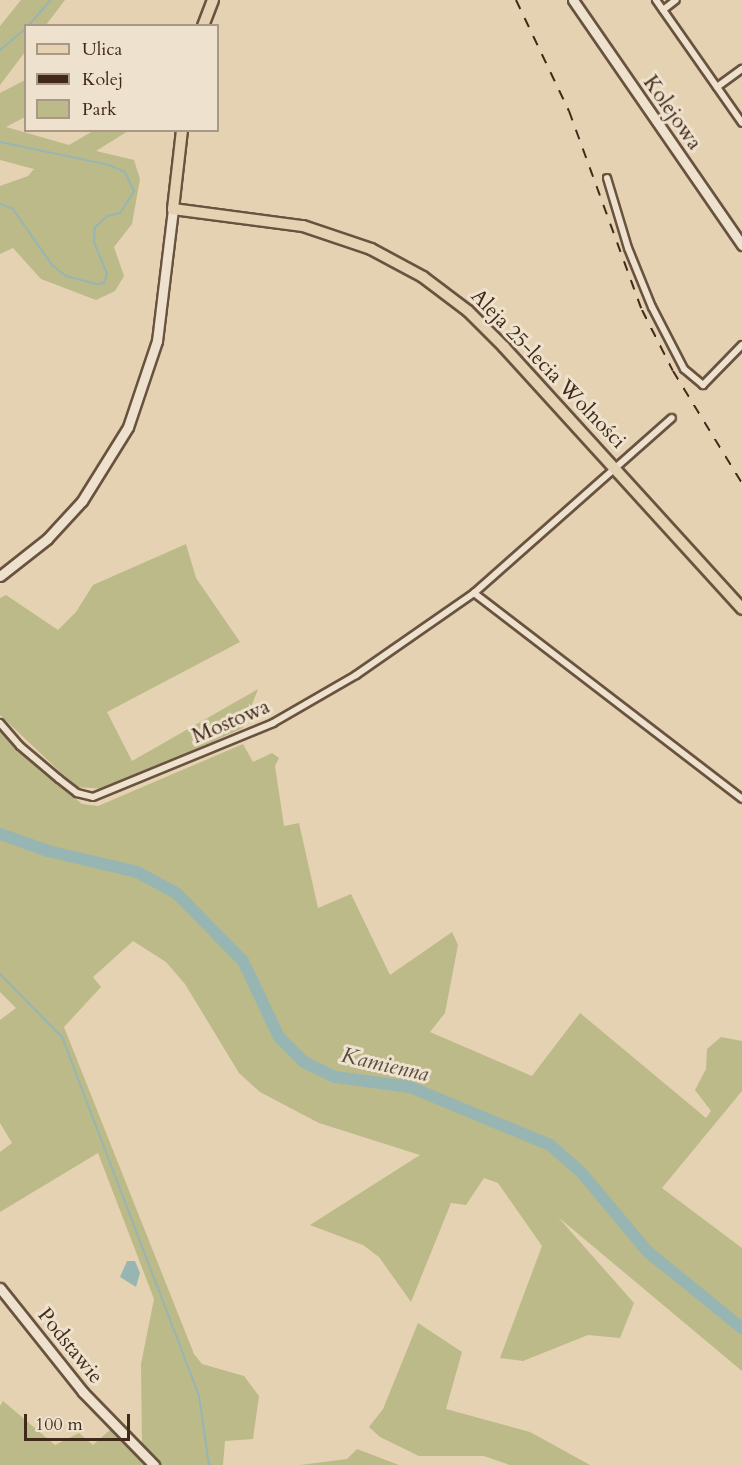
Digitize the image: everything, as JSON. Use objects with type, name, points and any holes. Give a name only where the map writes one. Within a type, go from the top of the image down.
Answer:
[{"type":"main road","points":[[204,24],[213,0]]},
{"type":"main road","points":[[173,209],[182,132]]},
{"type":"main road","name":"Aleja 25-lecia Wolności","points":[[173,209],[281,220],[333,235],[393,259],[468,311],[616,468],[742,609]]},
{"type":"street","name":"Kolejowa","points":[[573,0],[742,245]]},
{"type":"street","points":[[656,0],[742,123]]},
{"type":"street","points":[[663,10],[676,0]]},
{"type":"street","points":[[717,87],[742,69]]},
{"type":"street","points":[[607,178],[628,248],[652,307],[678,359],[693,380],[703,385],[742,345]]},
{"type":"street","points":[[0,576],[47,539],[82,501],[128,427],[157,341],[173,209]]},
{"type":"street","name":"Mostowa","points":[[0,723],[20,746],[59,779],[77,793],[93,797],[293,713],[356,675],[474,593],[672,418]]},
{"type":"street","points":[[474,593],[742,799]]},
{"type":"street","name":"Podstawie","points":[[0,1288],[114,1425],[154,1465]]},
{"type":"green space","points":[[21,0],[65,0],[47,24],[24,24],[24,53],[0,85],[0,26]]},
{"type":"green space","points":[[24,81],[24,118],[6,127],[69,145],[91,132],[126,132],[96,151],[134,160],[140,179],[132,224],[114,247],[124,276],[115,291],[96,300],[41,279],[13,248],[0,254],[0,186],[28,176],[34,169],[0,160],[0,93]]},
{"type":"green space","points":[[186,544],[196,578],[240,642],[107,712],[132,761],[258,689],[243,728],[105,789],[76,787],[0,715],[0,598],[6,595],[58,630],[76,612],[93,585]]},
{"type":"green space","points":[[0,730],[23,755],[82,804],[98,806],[243,744],[253,762],[272,753],[279,758],[275,766],[284,826],[299,823],[318,908],[351,894],[390,975],[452,932],[458,945],[445,1013],[430,1032],[532,1076],[580,1013],[706,1118],[711,1111],[695,1090],[706,1069],[707,1049],[721,1037],[742,1041],[742,1091],[662,1188],[742,1248],[742,1371],[558,1217],[634,1303],[620,1338],[588,1335],[523,1361],[500,1358],[542,1246],[498,1183],[484,1178],[466,1205],[451,1203],[411,1302],[379,1257],[363,1245],[310,1225],[420,1155],[319,1123],[260,1092],[239,1073],[185,984],[166,962],[133,941],[93,977],[101,987],[64,1027],[194,1354],[202,1364],[244,1376],[259,1396],[253,1439],[225,1441],[223,1465],[161,1465],[142,1446],[141,1364],[154,1299],[98,1153],[0,1212],[0,1152],[12,1143],[0,1123],[0,1020],[16,1008],[0,992]]},
{"type":"green space","points":[[418,1323],[462,1352],[446,1409],[530,1432],[590,1465],[510,1465],[484,1456],[419,1456],[380,1437],[369,1427],[383,1409]]},
{"type":"green space","points":[[3,1401],[55,1445],[79,1433],[93,1445],[111,1429],[145,1465],[0,1465],[0,1406]]},
{"type":"green space","points":[[357,1449],[399,1465],[300,1465],[347,1459]]},
{"type":"water","points":[[127,1261],[135,1261],[140,1273],[136,1287],[120,1277]]},
{"type":"waterway","points":[[30,24],[51,0]]},
{"type":"waterway","points":[[0,50],[24,30]]},
{"type":"waterway","points":[[0,142],[109,165],[125,172],[134,191],[120,213],[107,216],[95,227],[94,242],[107,274],[104,283],[96,284],[66,276],[52,265],[13,209],[0,204]]},
{"type":"waterway","name":"Kamienna","points":[[0,834],[48,851],[137,872],[176,893],[243,961],[279,1037],[304,1062],[335,1077],[410,1087],[550,1145],[581,1172],[648,1252],[742,1328]]},
{"type":"waterway","points":[[0,974],[62,1037],[199,1396],[209,1465]]},
{"type":"railway","points":[[516,0],[569,111],[642,310],[673,371],[742,483]]}]
